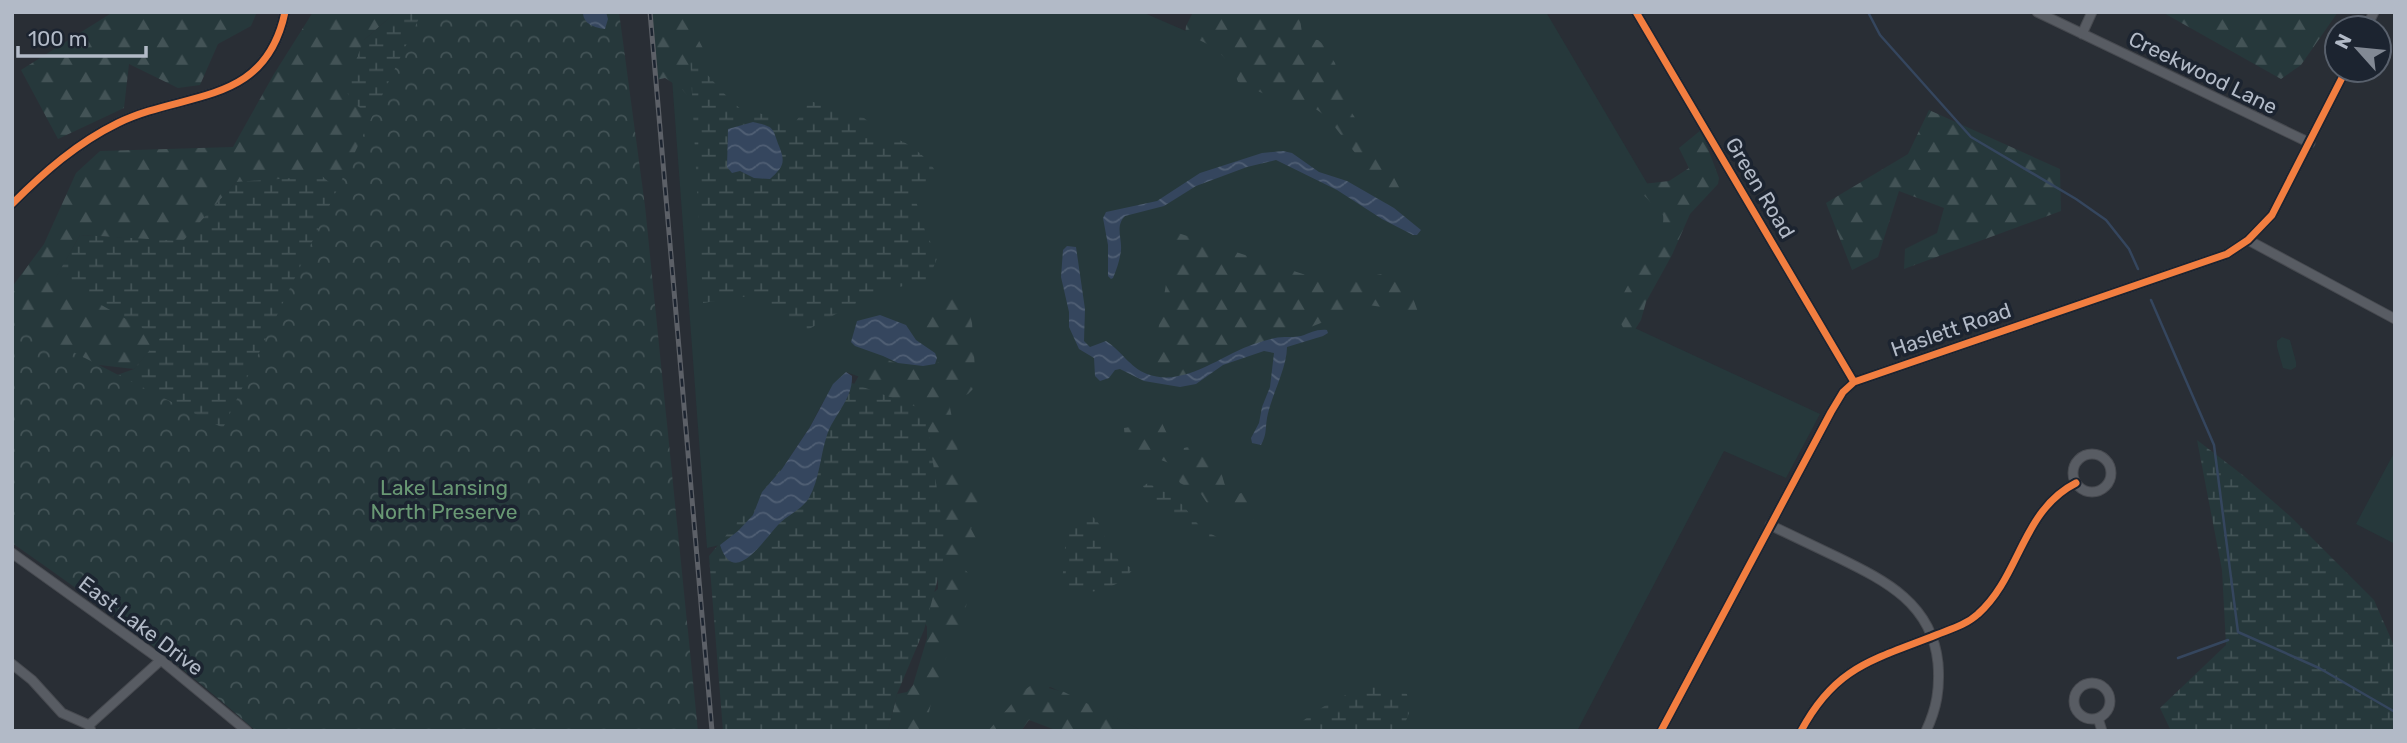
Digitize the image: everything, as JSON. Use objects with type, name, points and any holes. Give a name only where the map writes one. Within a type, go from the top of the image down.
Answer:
[{"type":"street","points":[[12,204],[52,166],[102,131],[157,108],[224,91],[244,80],[274,46],[285,12]]},
{"type":"street","name":"Green Road","points":[[1636,12],[1854,383]]},
{"type":"street","name":"Creekwood Lane","points":[[2037,12],[2310,143]]},
{"type":"street","points":[[2082,34],[2092,12]]},
{"type":"street","name":"Haslett Road","points":[[1854,383],[2227,254],[2248,240],[2272,215],[2339,84]]},
{"type":"street","points":[[2248,240],[2395,319]]},
{"type":"street","points":[[1661,731],[1831,412],[1843,393],[1854,383]]},
{"type":"street","points":[[2096,455],[2108,463],[2110,477],[2102,489],[2088,492],[2076,484],[2074,469],[2082,458],[2096,455]]},
{"type":"street","points":[[1801,731],[1821,698],[1840,678],[1872,661],[1959,626],[1976,616],[1990,602],[2039,515],[2054,498],[2076,484]]},
{"type":"street","points":[[1770,525],[1888,583],[1913,605],[1931,636],[1937,656],[1937,704],[1926,731]]},
{"type":"street","name":"East Lake Drive","points":[[12,553],[161,660],[247,731]]},
{"type":"street","points":[[12,664],[62,713],[90,728],[161,660]]},
{"type":"street","points":[[2089,683],[2102,686],[2110,697],[2107,711],[2098,718],[2082,716],[2075,704],[2077,691],[2089,683]]},
{"type":"street","points":[[2098,718],[2102,731]]},
{"type":"green space","points":[[113,12],[257,12],[251,26],[218,44],[200,85],[178,88],[129,64],[124,108],[58,139],[21,70]]},
{"type":"green space","points":[[313,12],[396,12],[364,40],[385,126],[468,236],[236,182],[183,242],[80,235],[56,278],[161,338],[134,369],[12,355],[12,287],[44,244],[76,173],[100,151],[233,147]]},
{"type":"green space","points":[[396,12],[521,12],[385,126],[352,102],[345,88],[364,40]]},
{"type":"green space","name":"Lake Lansing North Preserve","points":[[422,12],[619,12],[645,206],[698,731],[256,731],[137,633],[12,543],[12,321],[223,428]]},
{"type":"green space","points":[[650,12],[688,12],[689,21],[712,66],[693,103],[682,89],[665,78],[656,80]]},
{"type":"green space","points":[[667,12],[1142,12],[1225,48],[1245,12],[1546,12],[1670,222],[1624,323],[1820,414],[1786,478],[1724,451],[1577,731],[1143,731],[1050,687],[1003,731],[912,731],[953,565],[931,403],[846,372],[822,404],[782,469],[720,545],[707,548]]},
{"type":"green space","points":[[1193,12],[1299,12],[1302,33],[1306,39],[1318,40],[1335,63],[1348,107],[1392,174],[1400,189],[1403,208],[1367,190],[1363,163],[1327,117],[1310,105],[1284,103],[1238,82],[1229,64],[1218,51],[1185,35]]},
{"type":"green space","points":[[2162,12],[2338,12],[2323,14],[2323,33],[2301,65],[2281,79]]},
{"type":"green space","points":[[690,55],[725,94],[745,111],[766,115],[792,127],[810,101],[864,118],[870,127],[864,131],[864,138],[894,138],[909,145],[922,156],[937,174],[915,198],[926,234],[938,256],[927,283],[877,294],[800,334],[755,295],[703,303]]},
{"type":"green space","points":[[1929,110],[2060,169],[2061,211],[1904,269],[1905,249],[1937,233],[1944,208],[1899,191],[1878,257],[1852,270],[1826,203],[1908,154]]},
{"type":"green space","points":[[1701,130],[1719,178],[1718,184],[1690,214],[1631,336],[1621,323],[1619,308],[1624,293],[1655,245],[1662,229],[1663,215],[1634,185],[1669,181],[1689,168],[1679,148]]},
{"type":"green space","points":[[322,176],[388,234],[408,517],[74,390],[134,369],[160,338],[55,279],[80,235],[183,241],[236,182]]},
{"type":"green space","points":[[1175,232],[1312,277],[1345,281],[1382,274],[1399,276],[1406,279],[1418,312],[1368,305],[1148,389]]},
{"type":"green space","points":[[953,299],[967,304],[972,323],[976,386],[968,394],[949,402],[961,467],[970,478],[984,507],[971,529],[979,544],[954,558],[970,575],[971,584],[963,620],[945,660],[942,683],[931,703],[925,731],[888,731],[897,694],[907,692],[913,685],[927,638],[927,627],[923,618],[929,596],[938,589],[938,566],[853,386],[871,354],[915,367],[941,361],[941,354],[919,338],[910,324],[942,301]]},
{"type":"green space","points":[[2282,337],[2290,340],[2296,362],[2296,367],[2291,370],[2283,368],[2277,347],[2277,341]]},
{"type":"green space","points":[[852,383],[925,410],[946,549],[924,630],[897,694],[888,731],[723,731],[709,556]]},
{"type":"green space","points":[[1144,418],[1161,421],[1178,457],[1182,458],[1184,448],[1199,446],[1209,448],[1215,453],[1231,495],[1247,492],[1256,497],[1253,522],[1207,503],[1201,494],[1180,483],[1169,463],[1161,460],[1153,470],[1136,460],[1126,442],[1124,428],[1137,426]]},
{"type":"green space","points":[[2197,440],[2291,517],[2374,600],[2395,648],[2395,731],[2171,731],[2160,708],[2226,645],[2222,570]]},
{"type":"green space","points":[[2395,451],[2395,544],[2356,524]]},
{"type":"green space","points":[[1148,483],[1178,499],[1201,528],[1222,540],[1221,544],[1216,549],[1205,544],[1149,496],[1143,486]]},
{"type":"green space","points":[[1085,513],[1100,525],[1114,555],[1133,569],[1110,587],[1091,592],[1081,592],[1063,585],[1070,522],[1072,517]]},
{"type":"green space","points":[[1033,684],[1064,692],[1143,731],[1058,731],[1029,720],[1021,731],[988,731],[1023,691]]},
{"type":"green space","points":[[1389,684],[1407,694],[1409,713],[1402,731],[1292,731],[1333,702],[1357,690]]},
{"type":"water","points":[[583,12],[606,12],[608,19],[605,29],[587,22]]},
{"type":"water","points":[[753,122],[772,129],[781,152],[782,164],[770,179],[754,178],[740,171],[732,173],[727,167],[728,129]]},
{"type":"water","points":[[1262,153],[1292,153],[1319,172],[1347,181],[1394,208],[1421,230],[1417,235],[1413,235],[1337,190],[1276,160],[1247,167],[1196,186],[1164,206],[1125,216],[1120,228],[1121,250],[1118,264],[1113,278],[1108,276],[1108,245],[1103,218],[1106,212],[1157,201],[1200,173]]},
{"type":"water","points":[[1067,246],[1076,247],[1085,309],[1084,341],[1090,347],[1106,341],[1147,374],[1175,377],[1188,374],[1261,342],[1327,330],[1328,333],[1323,336],[1287,347],[1261,445],[1252,443],[1251,438],[1259,423],[1270,387],[1274,353],[1264,351],[1223,365],[1196,384],[1180,387],[1144,381],[1120,369],[1100,381],[1095,376],[1094,358],[1079,349],[1069,327],[1069,312],[1061,277],[1063,250]]},
{"type":"water","points":[[880,315],[906,325],[916,340],[935,353],[935,364],[923,366],[898,363],[855,346],[851,342],[857,321]]},
{"type":"water","points":[[846,372],[852,376],[849,392],[827,435],[809,498],[781,522],[751,555],[742,561],[734,562],[726,558],[720,545],[753,515],[762,492],[782,469],[810,427],[833,384]]},
{"type":"waterway","points":[[1868,12],[1880,35],[1971,137],[2076,199],[2106,220],[2129,249],[2138,269]]},
{"type":"waterway","points":[[2151,300],[2214,445],[2238,632],[2319,668],[2395,712]]},
{"type":"waterway","points":[[2178,658],[2228,640]]},
{"type":"railway","points":[[650,12],[712,731]]},
{"type":"cycle path","points":[[12,204],[62,159],[103,131],[144,113],[220,91],[241,80],[260,65],[275,43],[285,12]]},
{"type":"cycle path","points":[[1636,12],[1854,382]]},
{"type":"cycle path","points":[[1661,731],[1843,392],[1854,382],[2227,254],[2248,240],[2272,215],[2339,84]]},
{"type":"cycle path","points":[[1801,731],[1827,694],[1840,680],[1855,670],[1889,653],[1962,625],[1978,614],[2003,582],[2044,510],[2058,495],[2076,483]]}]
